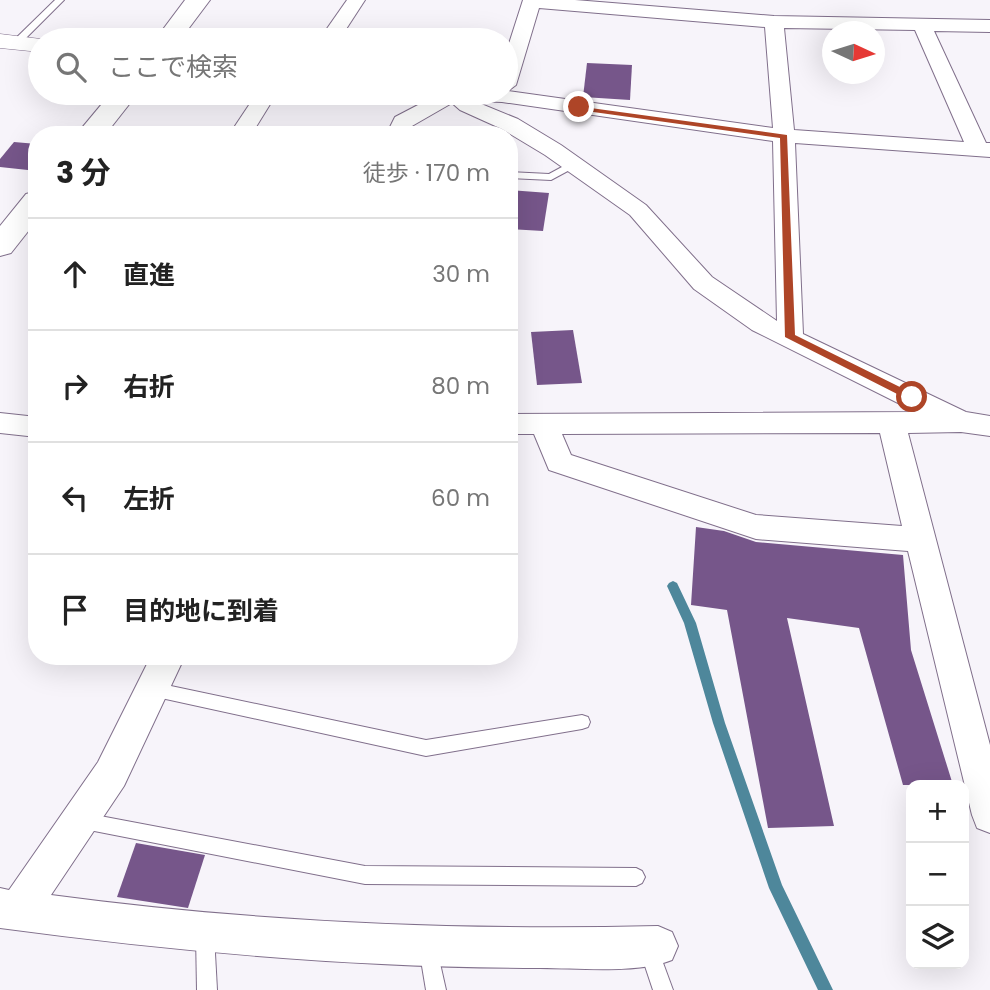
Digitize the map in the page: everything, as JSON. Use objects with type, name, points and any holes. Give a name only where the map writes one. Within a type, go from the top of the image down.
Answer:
[{"type":"main road","points":[[176,28],[198,0]]},
{"type":"main road","points":[[98,126],[115,105]]},
{"type":"main road","points":[[0,246],[28,211]]},
{"type":"street","points":[[337,28],[356,0]]},
{"type":"street","points":[[506,0],[648,6],[774,22],[990,26]]},
{"type":"street","points":[[518,45],[531,2]]},
{"type":"street","points":[[774,22],[784,136],[790,337]]},
{"type":"street","points":[[922,24],[984,150]]},
{"type":"street","points":[[8,42],[28,44]]},
{"type":"street","points":[[518,93],[784,136],[984,150]]},
{"type":"street","points":[[246,126],[259,105]]},
{"type":"street","points":[[401,126],[403,122],[432,105]]},
{"type":"street","points":[[466,105],[513,126]]},
{"type":"street","points":[[518,129],[638,210],[703,283],[761,324],[961,422]]},
{"type":"street","points":[[891,422],[990,815]]},
{"type":"street","points":[[518,424],[961,422],[990,426]]},
{"type":"street","points":[[0,424],[28,426]]},
{"type":"street","points":[[544,424],[559,462],[756,527],[920,540]]},
{"type":"street","points":[[9,910],[111,774],[164,665]]},
{"type":"street","points":[[9,910],[323,943],[529,950],[653,946]]},
{"type":"lane","points":[[8,42],[60,0]]},
{"type":"lane","points":[[518,175],[551,177],[573,164]]},
{"type":"lane","points":[[152,689],[426,748],[582,722]]},
{"type":"lane","points":[[79,820],[365,875],[636,877]]},
{"type":"lane","points":[[205,931],[207,990]]},
{"type":"lane","points":[[653,946],[663,990]]},
{"type":"lane","points":[[427,947],[436,990]]},
{"type":"building","points":[[587,63],[632,65],[630,100],[583,97]]},
{"type":"building","points":[[14,142],[28,143],[28,170],[0,167],[0,159]]},
{"type":"building","points":[[518,191],[549,193],[543,231],[518,230]]},
{"type":"building","points":[[573,330],[582,383],[537,385],[531,332]]},
{"type":"building","points":[[696,527],[724,531],[756,542],[903,555],[911,650],[951,780],[906,780],[906,785],[903,785],[859,628],[787,618],[834,826],[768,828],[727,610],[691,605]]},
{"type":"building","points":[[136,843],[205,855],[188,908],[117,897]]},
{"type":"waterway","points":[[673,586],[690,623],[719,723],[776,888],[826,990]]},
{"type":"route","points":[[579,107],[784,136],[790,337],[912,397]]}]
